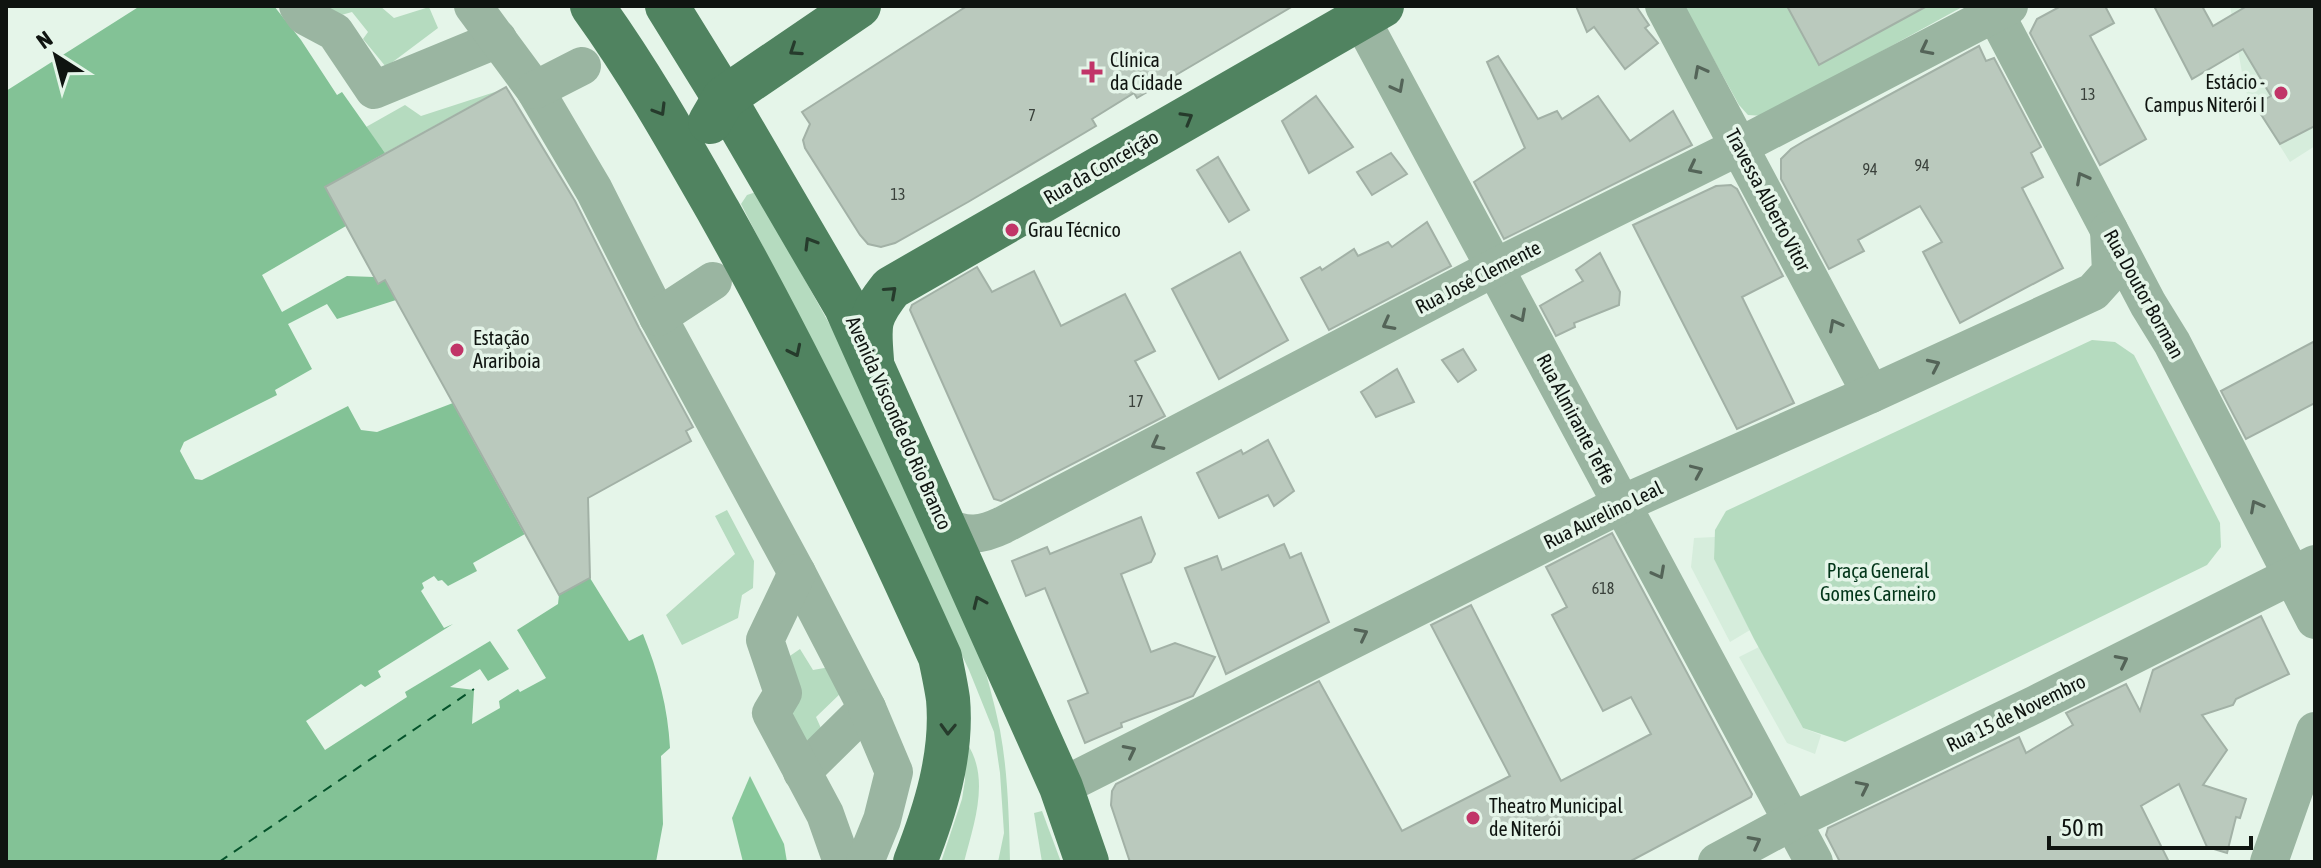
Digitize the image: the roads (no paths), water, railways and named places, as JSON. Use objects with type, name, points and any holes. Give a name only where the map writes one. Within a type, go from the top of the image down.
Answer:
[{"type":"main road","points":[[592,6],[619,44],[689,159],[790,342],[940,657],[948,699],[946,759],[915,862]]},
{"type":"main road","name":"Avenida Visconde do Rio Branco","points":[[667,6],[827,272],[872,362],[1061,787],[1087,862]]},
{"type":"main road","points":[[689,159],[724,98],[859,6]]},
{"type":"main road","name":"Rua da Conceição","points":[[872,362],[869,326],[877,306],[891,288],[1366,10]]},
{"type":"street","points":[[298,6],[305,16],[335,32],[374,90],[498,39]]},
{"type":"street","points":[[473,6],[535,90],[594,190],[658,317],[867,708],[894,772],[882,820],[865,862]]},
{"type":"street","name":"Travessa Alberto Vitor","points":[[1664,6],[1871,394]]},
{"type":"street","name":"Rua Almirante Teffe","points":[[1366,10],[1494,268],[1814,862]]},
{"type":"street","name":"Rua José Clemente","points":[[946,527],[975,535],[1003,525],[1494,268],[1740,146],[2002,10]]},
{"type":"street","name":"Rua Doutor Borman","points":[[2002,10],[2109,230],[2304,570],[2315,620]]},
{"type":"street","points":[[535,90],[582,66]]},
{"type":"street","name":"Rua Aurelino Leal","points":[[1061,787],[1622,504],[2093,292],[2111,272],[2109,230]]},
{"type":"street","points":[[658,317],[713,281]]},
{"type":"street","name":"Rua 15 de Novembro","points":[[1717,862],[1793,821],[2304,570]]},
{"type":"street","points":[[797,573],[765,640],[783,693],[771,713],[825,814],[842,862]]},
{"type":"street","points":[[802,772],[867,708]]},
{"type":"street","points":[[2269,862],[2315,731]]},
{"type":"place","name":"Clínica da Cidade","points":[[1092,72]]},
{"type":"place","name":"Estácio - Campus Niterói I","points":[[2281,93]]},
{"type":"place","name":"Grau Técnico","points":[[1012,230]]},
{"type":"place","name":"Estação Arariboia","points":[[457,350]]},
{"type":"place","name":"Theatro Municipal de Niterói","points":[[1473,818]]},
{"type":"park label","name":"Praça General Gomes Carneiro","points":[[1878,582]]}]
